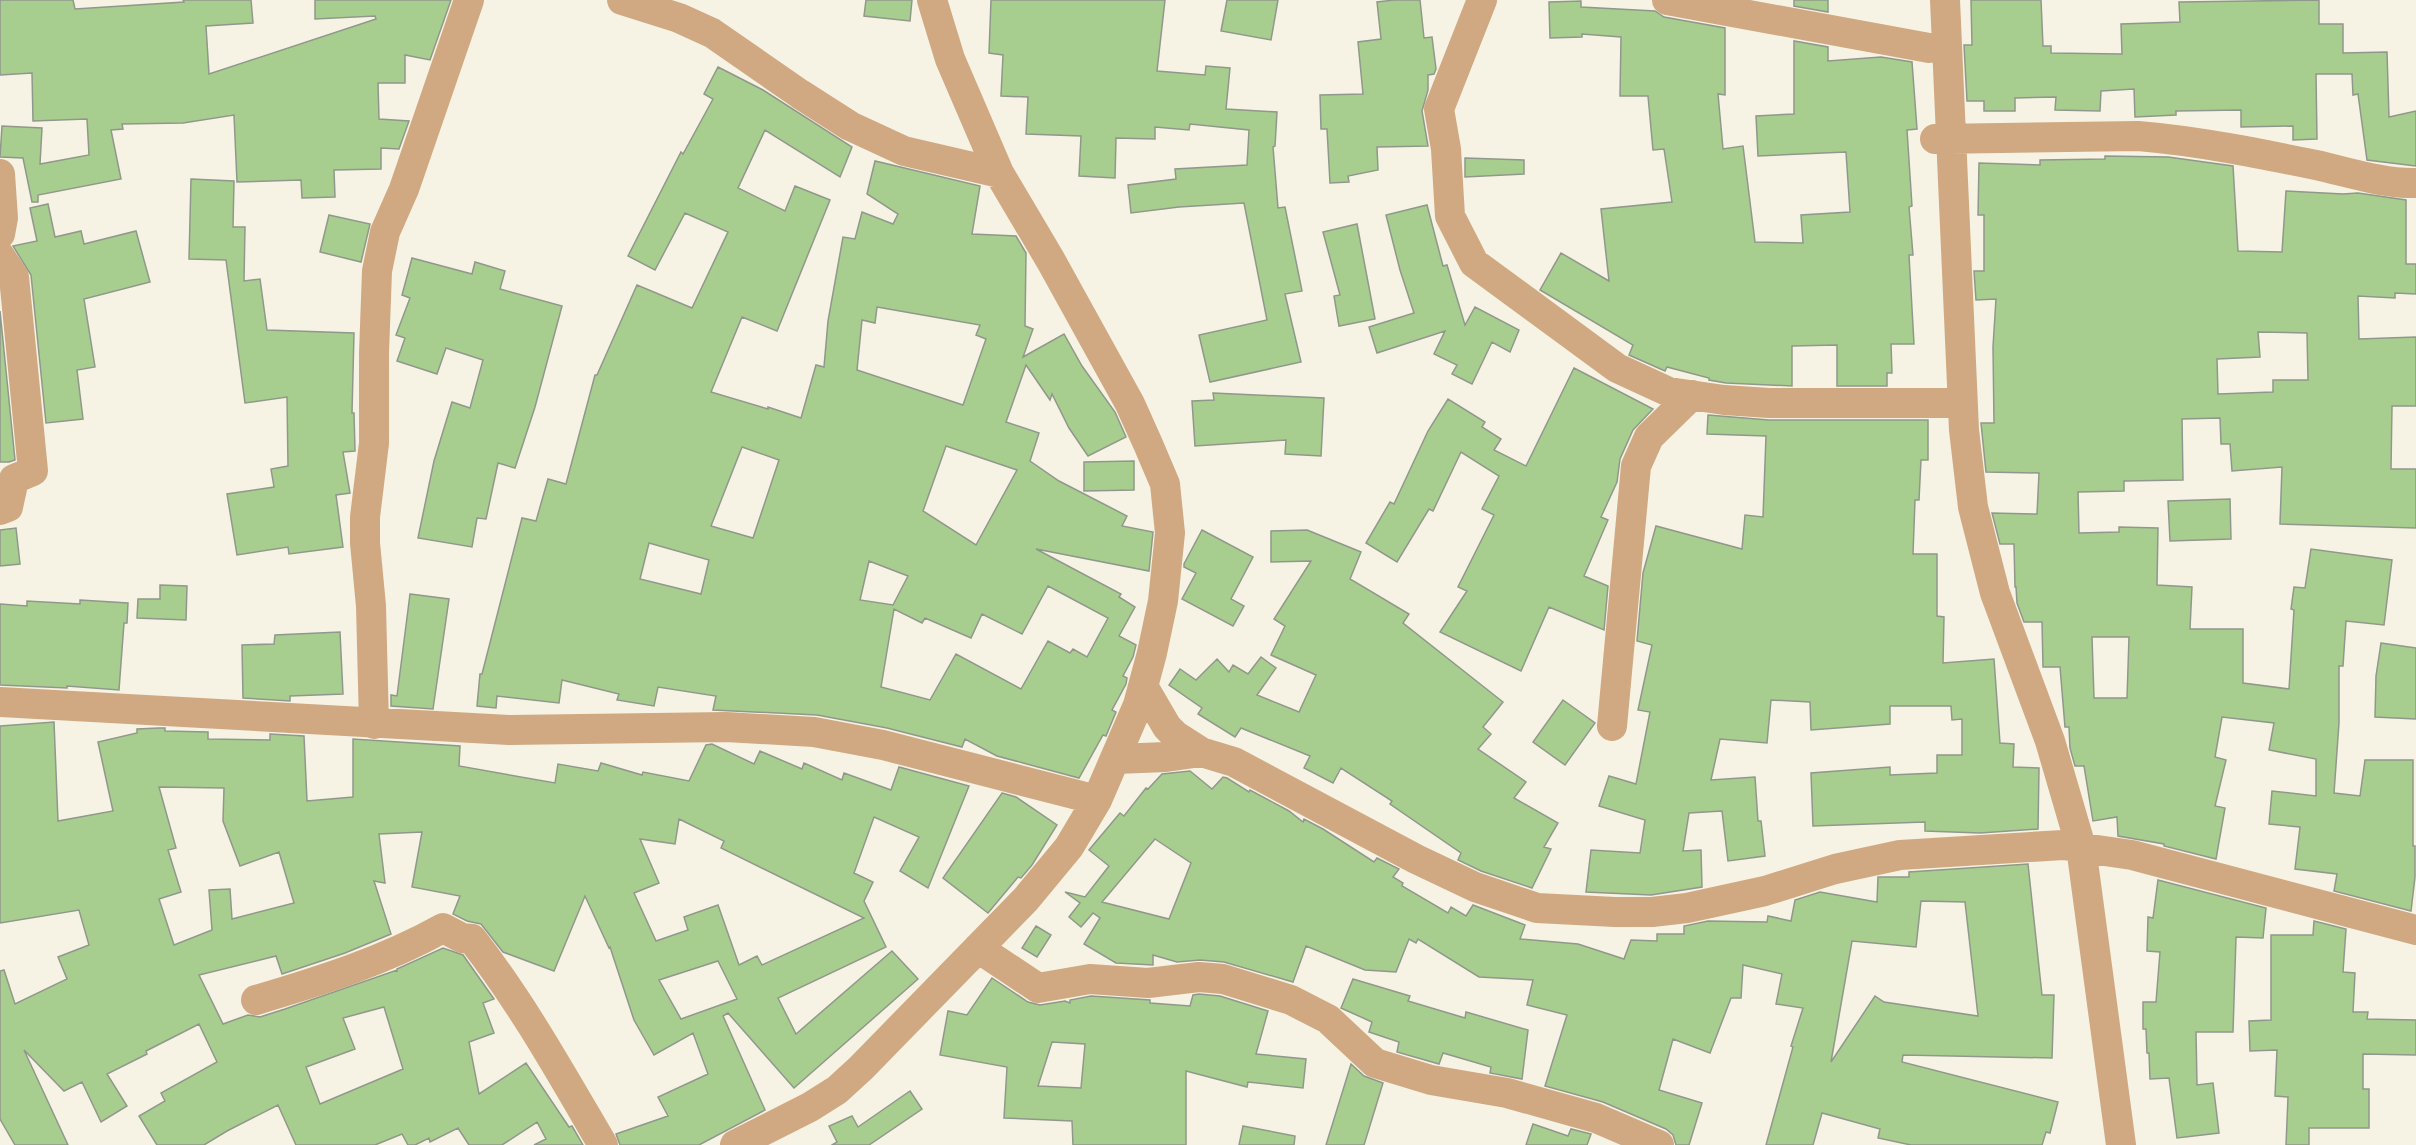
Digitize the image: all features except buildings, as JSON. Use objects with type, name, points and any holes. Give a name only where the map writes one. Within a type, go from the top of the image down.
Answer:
[{"type":"street","points":[[374,724],[371,606],[365,534],[374,443],[377,272],[385,232],[404,189],[469,0]]},
{"type":"street","points":[[622,0],[679,18],[712,33],[850,126],[904,151],[999,173]]},
{"type":"street","points":[[735,1145],[810,1107],[837,1090],[1026,899],[1069,847],[1097,800],[1138,705],[1163,601],[1170,533],[1165,484],[1130,404],[1051,261],[999,173],[950,59],[933,0]]},
{"type":"street","points":[[1482,0],[1439,109],[1446,149],[1450,216],[1474,263],[1617,368],[1669,392],[1769,403],[1947,403]]},
{"type":"street","points":[[1667,0],[1929,48]]},
{"type":"street","points":[[1926,0],[1929,48],[1943,139],[1964,430],[1972,507],[1995,593],[2050,741],[2072,846],[2121,1145]]},
{"type":"street","points":[[1945,0],[1943,139],[1947,403],[1956,509],[1978,594],[2072,846],[2102,1145]]},
{"type":"street","points":[[1943,139],[2138,136],[2169,138],[2254,152],[2389,182],[2416,183]]},
{"type":"street","points":[[0,174],[3,219],[0,234]]},
{"type":"street","points":[[0,256],[14,278],[33,471],[14,479],[8,507],[0,510]]},
{"type":"street","points":[[1612,726],[1636,466],[1649,437],[1692,395]]},
{"type":"street","points":[[1143,686],[1167,727],[1176,736],[1201,752],[1234,762],[1476,887],[1537,908],[1582,912],[1687,908],[1765,891],[1834,869],[1900,855],[2072,846],[2132,855],[2416,930]]},
{"type":"street","points":[[0,702],[509,730],[726,727],[814,732],[884,745],[1097,800]]},
{"type":"street","points":[[1116,759],[1166,757],[1201,752]]},
{"type":"street","points":[[256,1000],[328,979],[415,943],[443,928],[462,938],[472,939],[490,962],[543,1043],[603,1145]]},
{"type":"street","points":[[978,948],[1038,988],[1090,980],[1148,983],[1199,977],[1223,979],[1291,1000],[1328,1019],[1375,1063],[1431,1080],[1507,1093],[1596,1118],[1649,1143]]}]
